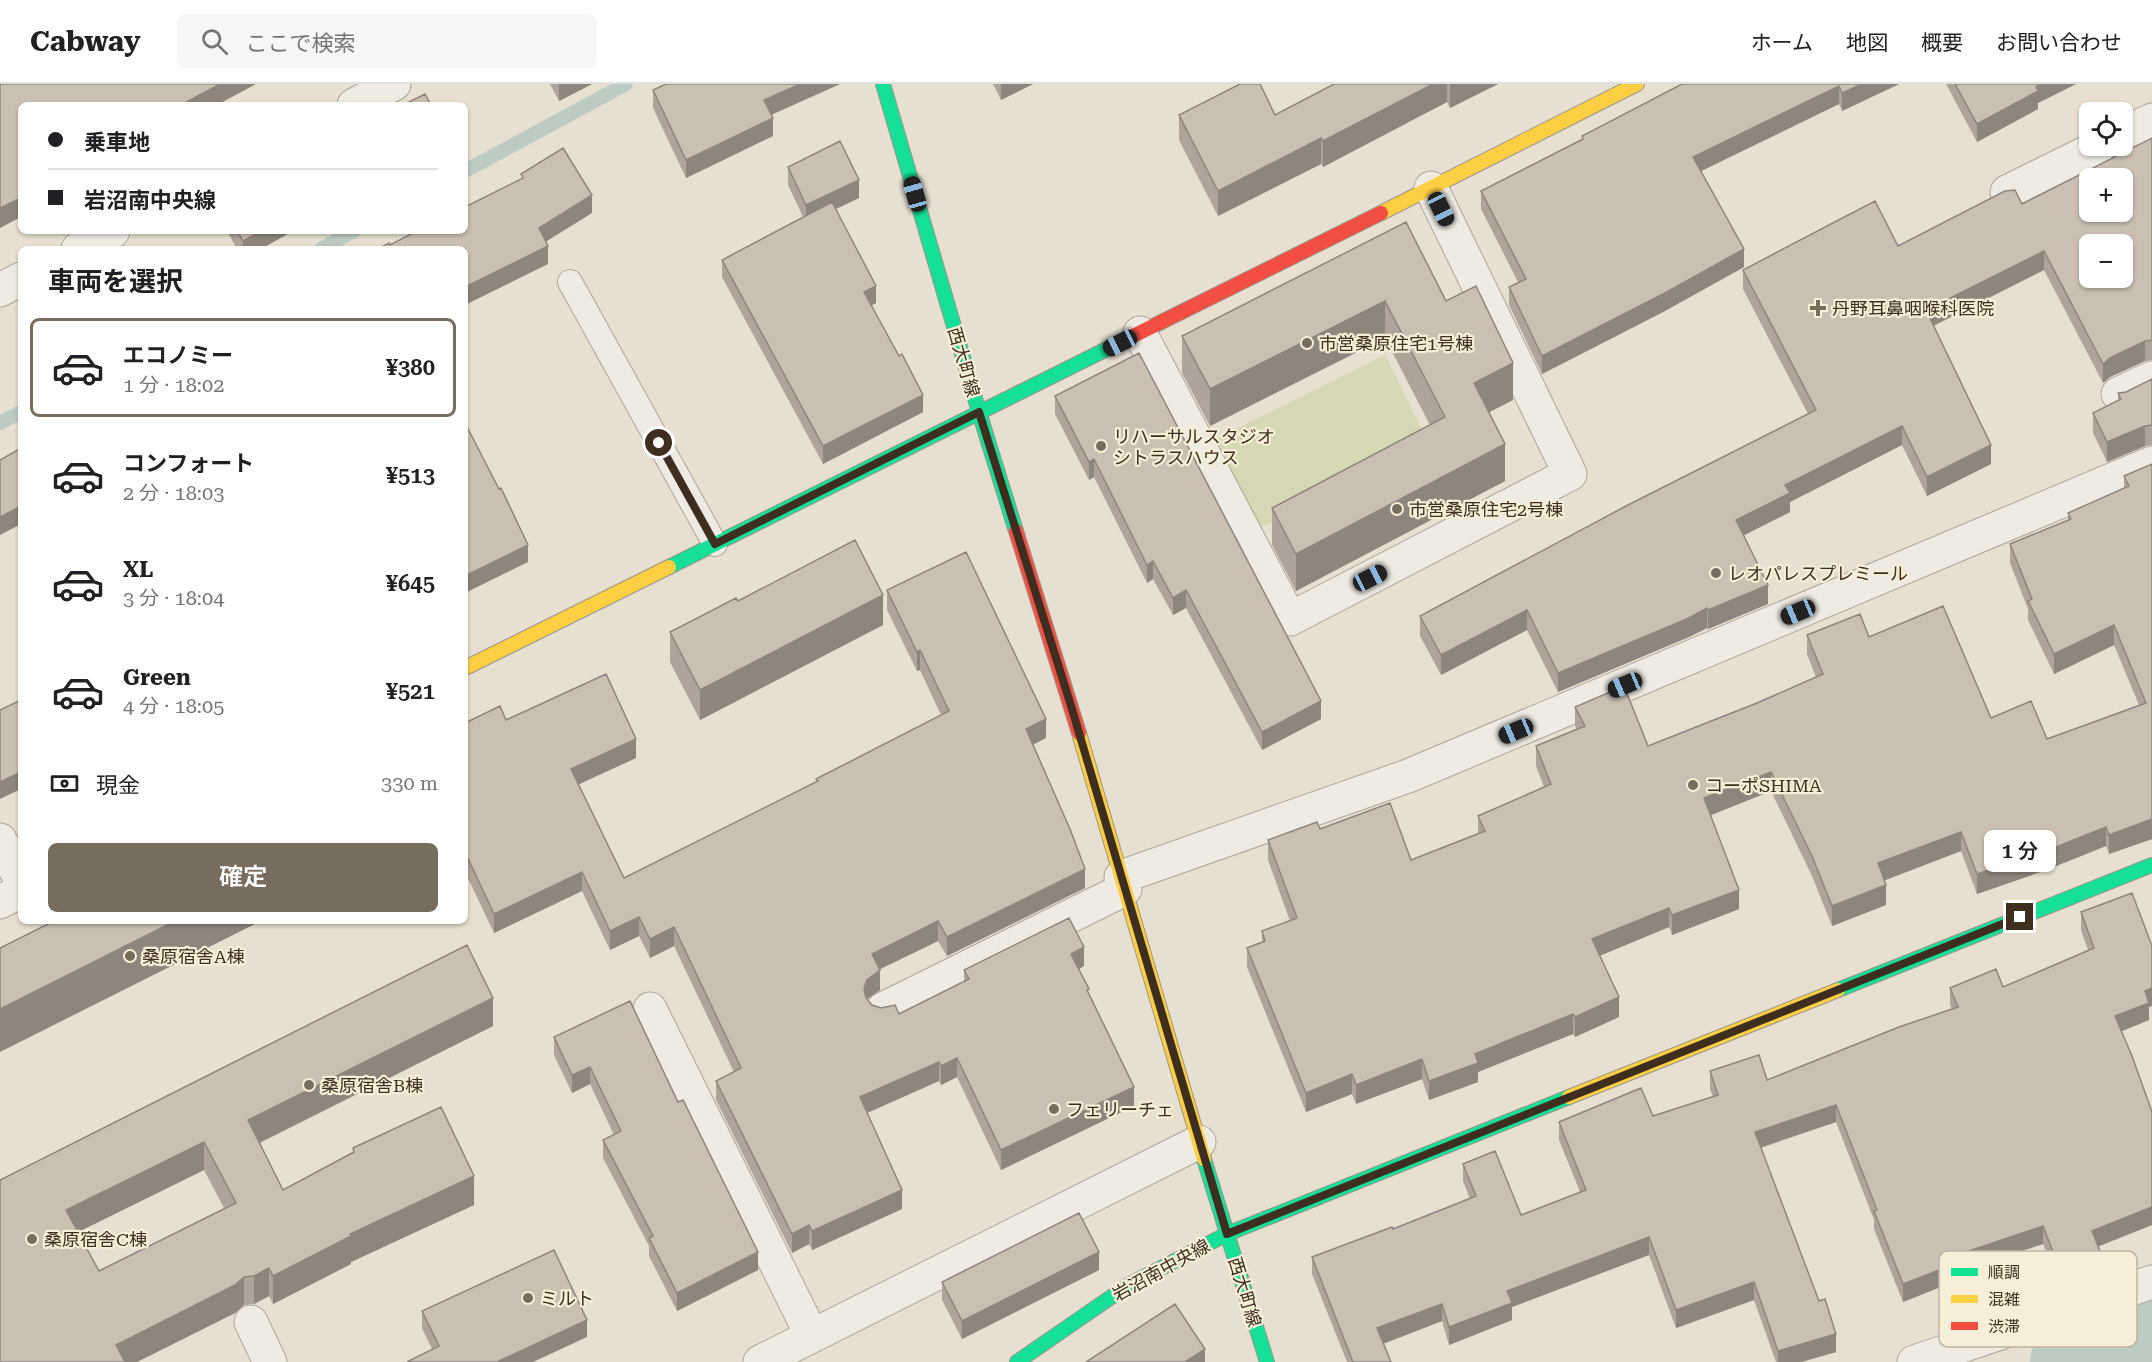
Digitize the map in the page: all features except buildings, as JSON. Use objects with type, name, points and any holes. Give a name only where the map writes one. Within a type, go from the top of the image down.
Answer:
[{"type":"street","points":[[360,102],[394,84]]},
{"type":"street","name":"西大町線","points":[[883,84],[979,412],[1072,709],[1199,1142],[1267,1362]]},
{"type":"street","points":[[468,667],[1431,188],[1633,85]]},
{"type":"street","points":[[2133,129],[2152,120]]},
{"type":"street","points":[[2007,192],[2080,156]]},
{"type":"street","points":[[1140,333],[1290,619],[1570,474],[1431,188]]},
{"type":"street","points":[[84,246],[107,234]]},
{"type":"street","points":[[0,290],[18,281]]},
{"type":"street","points":[[2118,394],[2152,378]]},
{"type":"street","points":[[883,1009],[1123,883],[1407,776],[2152,463]]},
{"type":"street","points":[[0,840],[18,874]]},
{"type":"street","name":"岩沼南中央線","points":[[1017,1362],[1130,1284],[1227,1234],[2152,865]]},
{"type":"street","points":[[0,902],[18,893]]},
{"type":"street","points":[[650,1009],[812,1336]]},
{"type":"street","points":[[760,1362],[1199,1142]]},
{"type":"street","points":[[2137,1287],[2152,1282]]},
{"type":"street","points":[[251,1322],[270,1362]]},
{"type":"street","points":[[1914,1362],[1959,1347]]},
{"type":"lane","points":[[570,282],[715,544]]},
{"type":"green space","points":[[1385,355],[1429,444],[1260,528],[1216,439]]},
{"type":"waterway","points":[[468,169],[626,84]]},
{"type":"waterway","points":[[326,246],[348,234]]},
{"type":"waterway","points":[[0,423],[18,414]]},
{"type":"waterway","points":[[2137,1338],[2152,1333]]},
{"type":"waterway","points":[[2069,1362],[2112,1347]]},
{"type":"traffic: fast","points":[[883,84],[1016,531]]},
{"type":"traffic: fast","points":[[669,567],[1123,341]]},
{"type":"traffic: fast","points":[[1838,990],[2152,865]]},
{"type":"traffic: fast","points":[[1017,1362],[1130,1284],[1227,1234],[1569,1097]]},
{"type":"traffic: fast","points":[[1204,1159],[1267,1362]]},
{"type":"traffic: slow","points":[[1381,213],[1637,84]]},
{"type":"traffic: slow","points":[[468,667],[669,567]]},
{"type":"traffic: slow","points":[[1079,733],[1204,1159]]},
{"type":"traffic: slow","points":[[1569,1097],[1838,990]]},
{"type":"traffic: jam","points":[[1123,341],[1381,213]]},
{"type":"traffic: jam","points":[[1016,531],[1079,733]]},
{"type":"place","name":"丹野耳鼻咽喉科医院","points":[[1818,308]]},
{"type":"place","name":"市営桑原住宅1号棟","points":[[1307,343]]},
{"type":"place","name":"リハーサルスタジオ シトラスハウス","points":[[1101,446]]},
{"type":"place","name":"市営桑原住宅2号棟","points":[[1397,509]]},
{"type":"place","name":"レオパレスプレミール","points":[[1716,573]]},
{"type":"place","name":"コーポSHIMA","points":[[1693,785]]},
{"type":"place","name":"桑原宿舎A棟","points":[[130,956]]},
{"type":"place","name":"桑原宿舎B棟","points":[[309,1085]]},
{"type":"place","name":"フェリーチェ","points":[[1054,1109]]},
{"type":"place","name":"桑原宿舎C棟","points":[[32,1239]]},
{"type":"place","name":"ミルト","points":[[528,1298]]},
{"type":"route","points":[[659,443],[715,544],[979,412],[1072,709],[1227,1234],[2020,917]]}]
